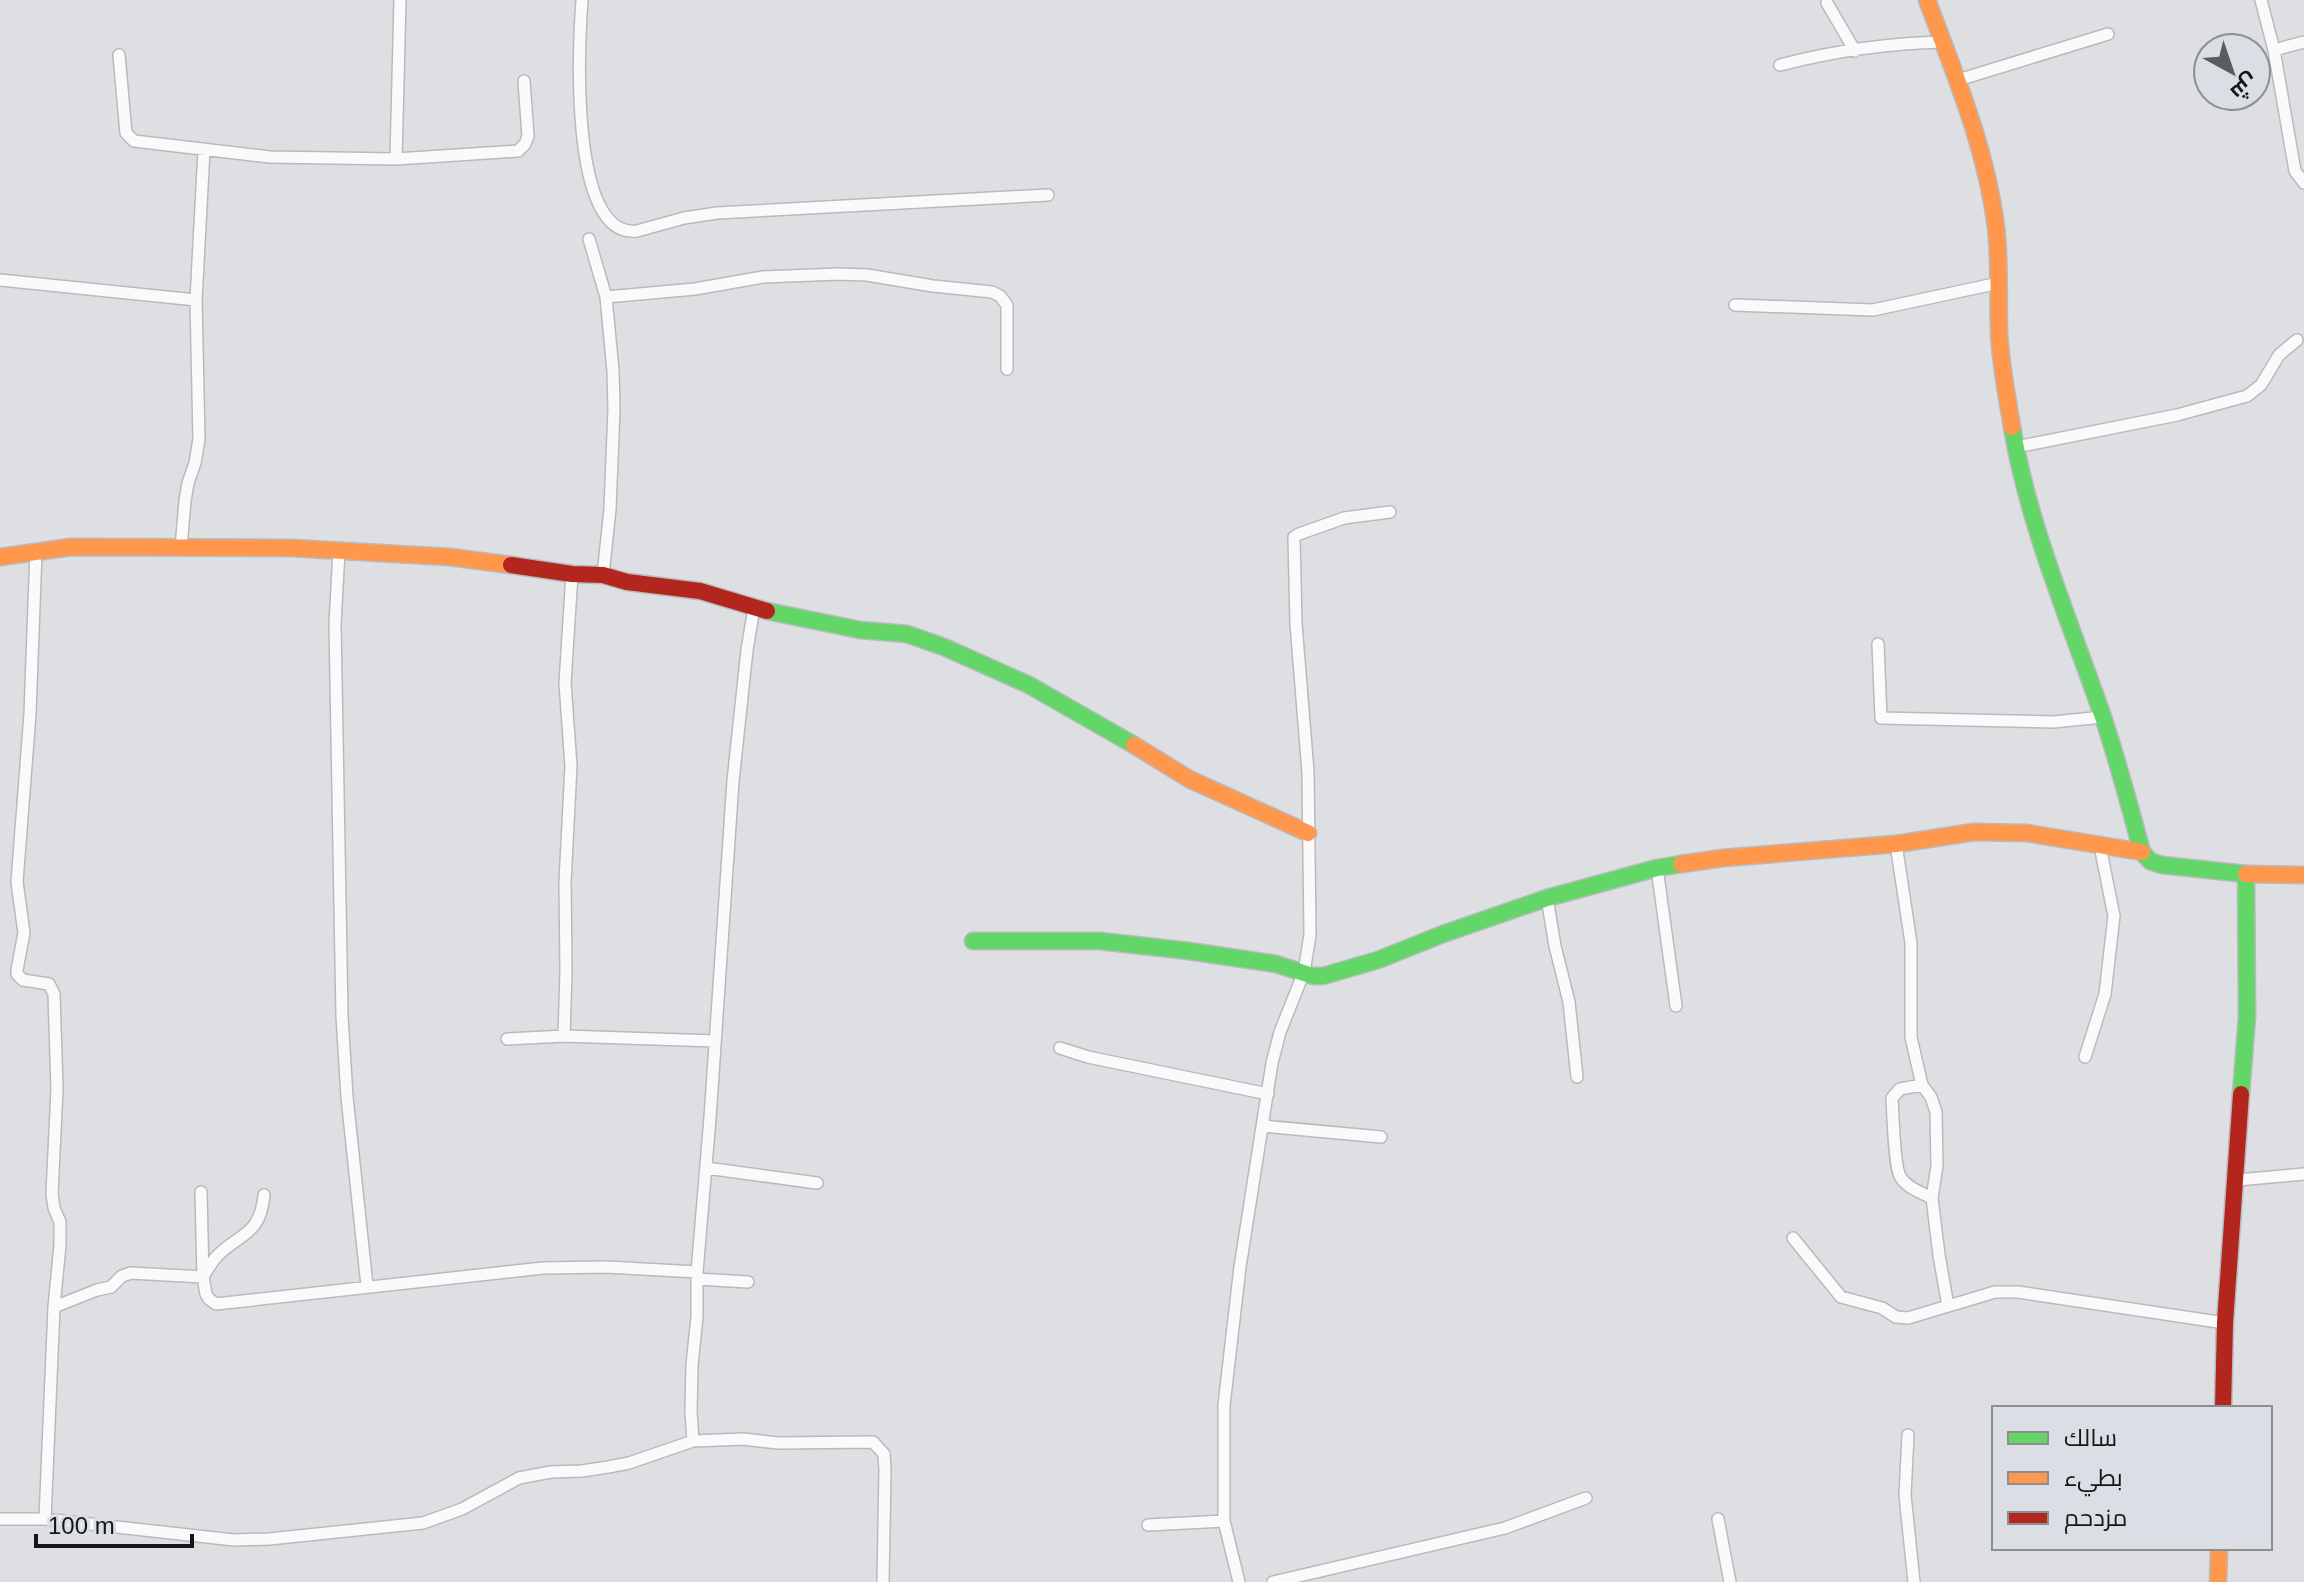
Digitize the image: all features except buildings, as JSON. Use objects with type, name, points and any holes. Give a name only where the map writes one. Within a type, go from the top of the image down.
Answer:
[{"type":"street","points":[[396,159],[400,0]]},
{"type":"street","points":[[582,0],[583,151],[599,202],[613,224],[629,232],[717,213],[1048,195]]},
{"type":"street","points":[[1927,0],[1975,126],[1988,180],[1996,225],[1999,331],[2020,473],[2038,538],[2122,776],[2142,852],[2150,861],[2162,865],[2246,874],[2304,875]]},
{"type":"street","points":[[2261,0],[2274,50],[2295,171],[2304,183]]},
{"type":"street","points":[[1827,3],[1855,51]]},
{"type":"street","points":[[1958,80],[2108,34]]},
{"type":"street","points":[[1780,65],[1904,43],[1944,42]]},
{"type":"street","points":[[2274,50],[2304,42]]},
{"type":"street","points":[[119,55],[126,133],[134,141],[270,157],[396,159],[518,151],[528,136],[524,81]]},
{"type":"street","points":[[181,548],[185,501],[199,439],[196,300],[204,150]]},
{"type":"street","points":[[589,239],[606,297],[614,409],[610,509],[603,575]]},
{"type":"street","points":[[606,297],[695,289],[763,277],[847,274],[992,292],[1007,305],[1007,369]]},
{"type":"street","points":[[0,280],[196,300]]},
{"type":"street","points":[[1735,305],[1873,310],[1999,283]]},
{"type":"street","points":[[2016,447],[2177,415],[2247,396],[2261,385],[2279,355],[2297,340]]},
{"type":"street","points":[[1239,1582],[1224,1521],[1224,1405],[1240,1267],[1272,1063],[1280,1032],[1304,972],[1310,935],[1308,772],[1296,624],[1294,537],[1344,518],[1390,512]]},
{"type":"street","points":[[0,557],[71,547],[291,548],[450,557],[572,574],[603,575],[627,582],[700,591],[754,608],[860,630],[907,634],[1029,685],[1114,732],[1189,779],[1308,833]]},
{"type":"street","points":[[36,551],[30,714],[17,882],[24,933],[17,974],[23,980],[49,984],[54,994],[57,1089],[52,1194],[60,1222],[45,1519]]},
{"type":"street","points":[[339,551],[335,624],[342,1016],[347,1097],[367,1286]]},
{"type":"street","points":[[564,1036],[565,882],[571,766],[565,683],[572,574]]},
{"type":"street","points":[[693,1441],[691,1412],[697,1275],[733,781],[754,608]]},
{"type":"street","points":[[1878,644],[1881,718],[2053,722],[2103,717]]},
{"type":"street","points":[[973,941],[1100,941],[1261,962],[1323,976],[1378,960],[1547,898],[1657,868],[1723,858],[1896,844],[1974,832],[2027,833],[2142,852]]},
{"type":"street","points":[[1896,844],[1911,943],[1911,1037],[1922,1085],[1931,1097],[1938,1132],[1932,1198],[1948,1306]]},
{"type":"street","points":[[2085,1057],[2105,994],[2114,916],[2100,846]]},
{"type":"street","points":[[1657,868],[1676,1006]]},
{"type":"street","points":[[2223,1406],[2225,1323],[2247,1017],[2246,874]]},
{"type":"street","points":[[1547,898],[1569,1002],[1577,1077]]},
{"type":"street","points":[[507,1039],[564,1036],[715,1041]]},
{"type":"street","points":[[1060,1048],[1088,1057],[1268,1094]]},
{"type":"street","points":[[1922,1085],[1900,1089],[1892,1098],[1897,1160],[1900,1176],[1907,1184],[1932,1198]]},
{"type":"street","points":[[1263,1126],[1381,1137]]},
{"type":"street","points":[[706,1168],[817,1183]]},
{"type":"street","points":[[2237,1180],[2304,1174]]},
{"type":"street","points":[[201,1192],[203,1277],[206,1294],[216,1304],[543,1268],[607,1267],[748,1282]]},
{"type":"street","points":[[203,1277],[219,1254],[252,1230],[260,1217],[264,1195]]},
{"type":"street","points":[[1793,1238],[1841,1297],[1882,1308],[1896,1317],[1908,1318],[1995,1292],[2018,1292],[2225,1323]]},
{"type":"street","points":[[54,1307],[111,1287],[122,1276],[131,1273],[203,1277]]},
{"type":"street","points":[[1908,1435],[1905,1495],[1914,1582]]},
{"type":"street","points":[[0,1519],[45,1519],[178,1535],[255,1540],[423,1523],[462,1509],[519,1478],[629,1463],[693,1441],[873,1442],[884,1454],[883,1582]]},
{"type":"street","points":[[1273,1582],[1505,1528],[1586,1498]]},
{"type":"street","points":[[1718,1519],[1730,1582]]},
{"type":"street","points":[[1148,1525],[1224,1521]]},
{"type":"street","points":[[2218,1582],[2219,1550]]},
{"type":"traffic: fast","points":[[2012,427],[2019,465],[2040,538],[2103,717],[2142,852],[2150,861],[2162,865],[2246,874],[2247,1017],[2241,1094]]},
{"type":"traffic: fast","points":[[767,611],[860,630],[907,634],[944,647],[1029,685],[1134,745]]},
{"type":"traffic: fast","points":[[973,941],[1100,941],[1276,964],[1313,976],[1323,976],[1378,960],[1547,898],[1681,864]]},
{"type":"traffic: slow","points":[[1927,0],[1968,112],[1991,197],[1998,253],[2000,342],[2012,427]]},
{"type":"traffic: slow","points":[[0,557],[71,547],[291,548],[450,557],[511,565]]},
{"type":"traffic: slow","points":[[1134,745],[1189,779],[1308,833]]},
{"type":"traffic: slow","points":[[1681,864],[1896,844],[1974,832],[2027,833],[2142,852]]},
{"type":"traffic: slow","points":[[2246,874],[2304,875]]},
{"type":"traffic: slow","points":[[2218,1582],[2219,1550]]},
{"type":"traffic: jam","points":[[511,565],[603,575],[627,582],[700,591],[767,611]]},
{"type":"traffic: jam","points":[[2223,1406],[2225,1323],[2241,1094]]}]
